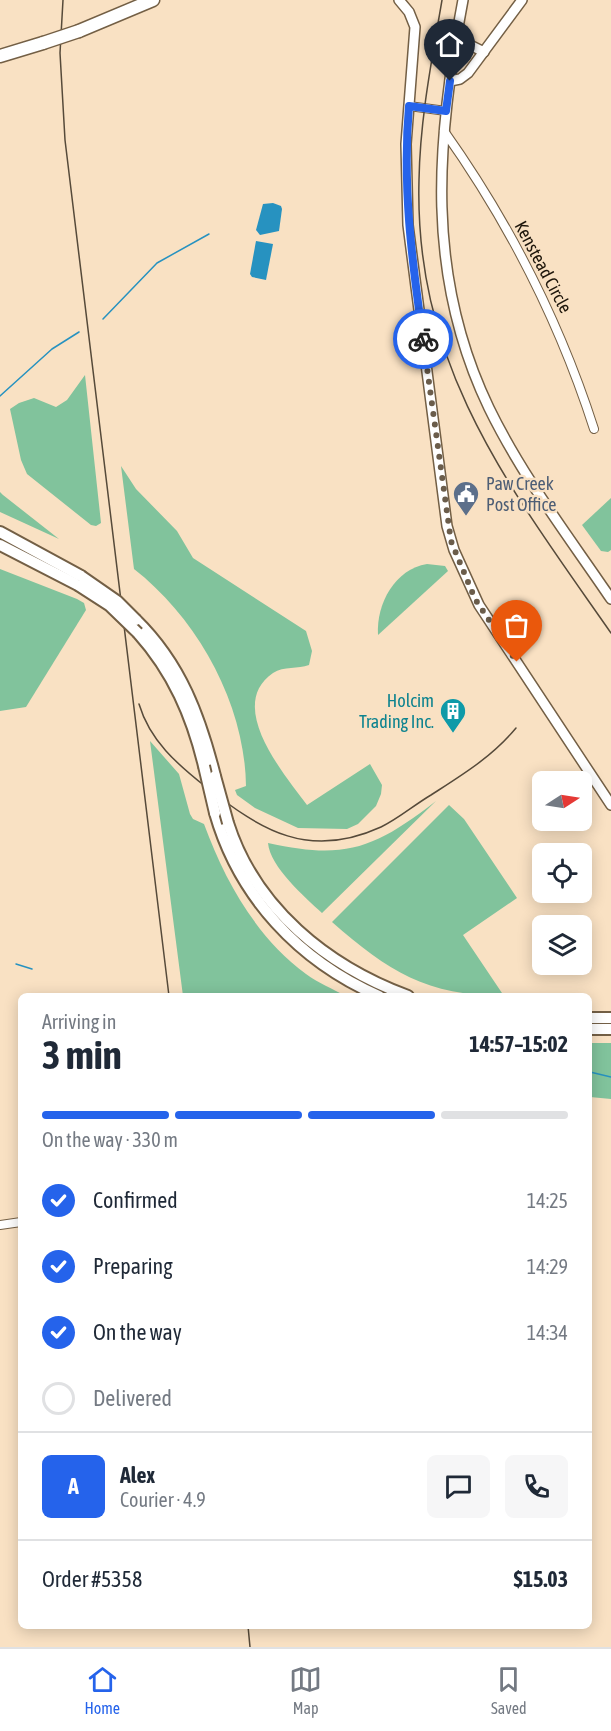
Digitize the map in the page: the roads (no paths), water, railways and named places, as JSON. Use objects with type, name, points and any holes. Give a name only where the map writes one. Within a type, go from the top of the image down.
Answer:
[{"type":"main road","points":[[0,56],[80,31],[153,0]]},
{"type":"main road","points":[[0,532],[117,601],[158,644],[188,692],[203,727],[228,823],[236,845],[256,882],[297,930],[330,958],[357,974],[401,993]]},
{"type":"main road","points":[[0,544],[80,581],[138,633],[164,665],[194,726],[215,813],[227,846],[244,881],[279,927],[317,961],[341,978],[373,993]]},
{"type":"main road","points":[[592,1018],[611,1018]]},
{"type":"main road","points":[[592,1029],[611,1029]]},
{"type":"street","points":[[399,0],[409,12],[415,27],[406,179],[408,225],[451,541],[479,605],[611,805]]},
{"type":"street","points":[[463,0],[443,129],[440,187],[444,245],[453,298],[472,366],[489,407],[511,449],[611,599]]},
{"type":"street","points":[[450,81],[463,77],[522,0]]},
{"type":"street","points":[[456,38],[484,52]]},
{"type":"street","points":[[409,106],[446,111]]},
{"type":"street","name":"Kenstead Circle","points":[[443,129],[536,280],[569,353],[594,429]]},
{"type":"street","points":[[0,1225],[18,1222]]},
{"type":"water","points":[[273,203],[281,206],[282,209],[279,231],[260,235],[256,230],[263,204]]},
{"type":"water","points":[[256,241],[273,244],[266,280],[252,277],[250,274]]},
{"type":"waterway","points":[[103,319],[157,263],[209,234]]},
{"type":"waterway","points":[[0,396],[52,349],[79,332]]},
{"type":"waterway","points":[[16,964],[32,969]]},
{"type":"waterway","points":[[592,1072],[611,1077]]},
{"type":"railway","points":[[63,0],[60,53],[65,140],[169,993]]},
{"type":"railway","points":[[442,0],[424,112],[419,180],[422,247],[433,309],[451,367],[475,422],[538,527],[611,633]]},
{"type":"railway","points":[[139,704],[157,740],[185,770],[206,787],[267,828],[288,836],[309,840],[331,841],[355,837],[387,824],[476,765],[516,728]]},
{"type":"railway","points":[[248,1629],[250,1647]]},
{"type":"place","name":"Paw Creek Post Office","points":[[466,517]]},
{"type":"place","name":"Holcim Trading Inc.","points":[[453,734]]}]
